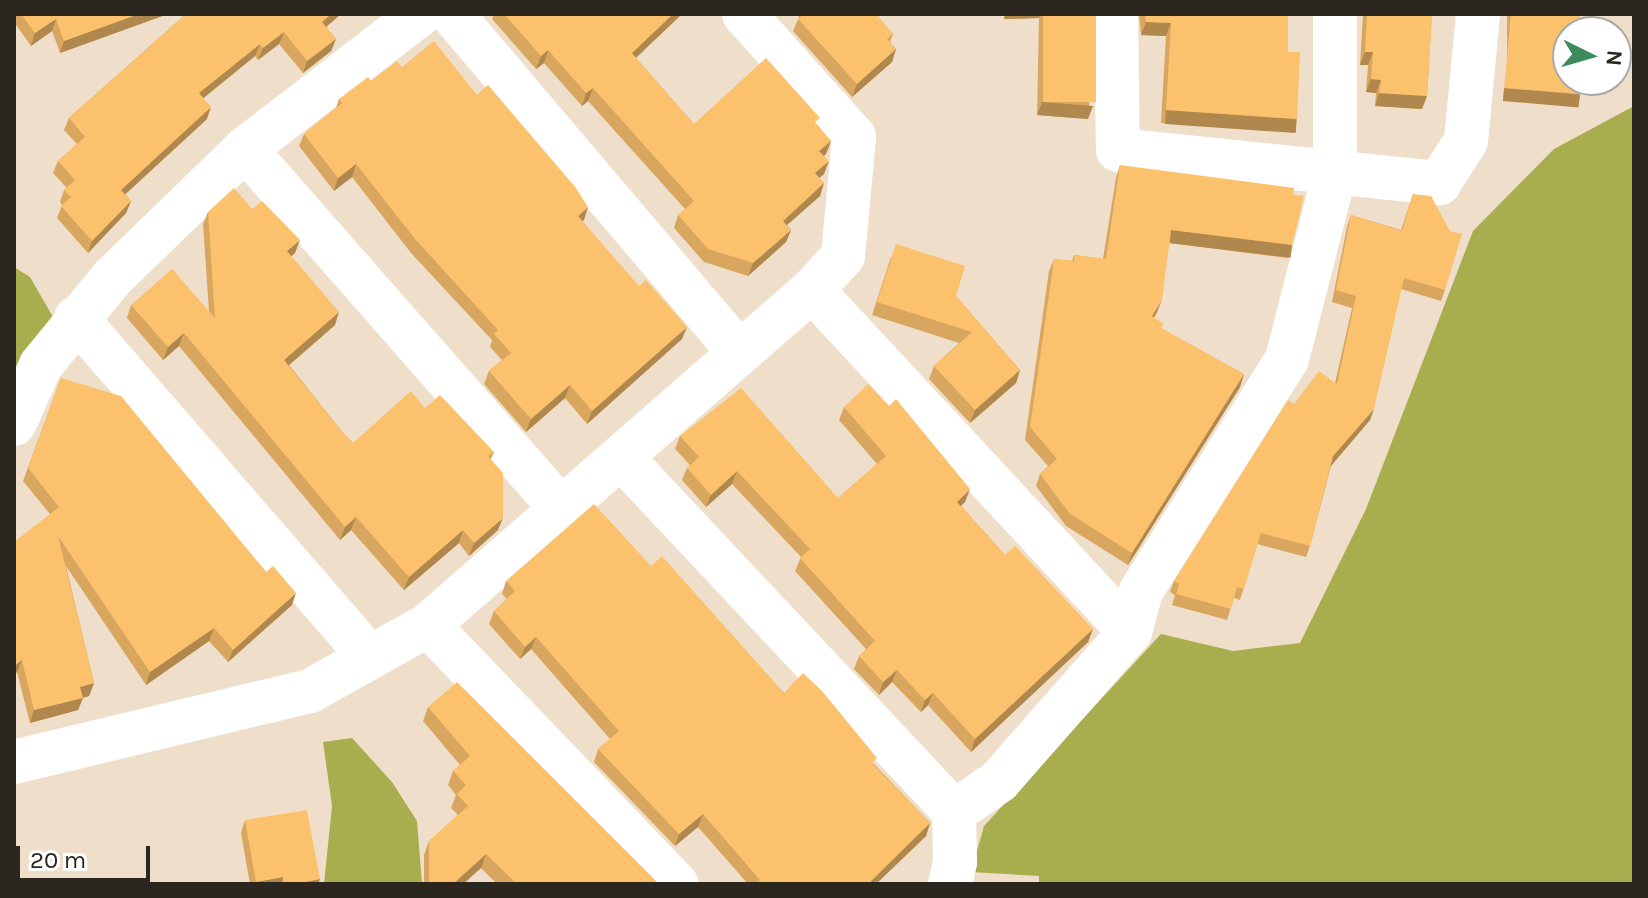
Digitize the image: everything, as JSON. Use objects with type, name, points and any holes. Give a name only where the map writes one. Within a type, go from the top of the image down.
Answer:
[{"type":"street","points":[[14,424],[41,365],[76,318],[245,149],[420,14]]},
{"type":"street","points":[[452,14],[739,353]]},
{"type":"street","points":[[14,762],[310,691],[428,625],[812,290],[843,256],[854,137],[744,14]]},
{"type":"street","points":[[1116,14],[1118,150],[1439,183],[1466,141],[1478,14]]},
{"type":"street","points":[[954,812],[999,781],[1130,632],[1141,591],[1287,359],[1335,172],[1335,14]]},
{"type":"street","points":[[245,149],[561,509]]},
{"type":"street","points":[[812,290],[1130,632]]},
{"type":"street","points":[[76,318],[370,658]]},
{"type":"street","points":[[621,457],[954,812],[955,862],[950,884]]},
{"type":"street","points":[[428,625],[676,884]]},
{"type":"green space","points":[[1634,106],[1634,884],[1039,884],[1039,876],[971,872],[984,826],[1161,634],[1233,651],[1300,643],[1366,509],[1473,231],[1554,149]]},
{"type":"green space","points":[[14,267],[30,277],[53,317],[14,386]]},
{"type":"green space","points":[[352,738],[392,782],[417,821],[422,884],[324,884],[332,806],[323,742]]},
{"type":"building","points":[[21,14],[139,14],[64,41],[56,19],[35,33]]},
{"type":"building","points":[[186,14],[331,14],[322,22],[336,39],[307,61],[284,32],[263,48],[260,44],[199,93],[211,107],[121,190],[131,201],[92,241],[61,206],[71,197],[64,190],[75,180],[58,161],[85,137],[69,118]]},
{"type":"building","points":[[504,14],[673,14],[632,53],[694,124],[766,58],[820,118],[815,122],[831,141],[819,151],[829,161],[815,173],[824,183],[783,221],[791,230],[753,263],[708,249],[678,215],[694,201],[593,88],[586,93],[548,50],[541,56]]},
{"type":"building","points":[[803,14],[876,14],[893,34],[887,39],[896,49],[857,84],[798,19]]},
{"type":"building","points":[[1043,14],[1096,14],[1096,102],[1043,102]]},
{"type":"building","points":[[1145,14],[1288,14],[1288,52],[1300,52],[1297,119],[1166,110],[1171,23],[1146,22]]},
{"type":"building","points":[[1367,14],[1432,14],[1427,96],[1379,93],[1381,80],[1371,79],[1373,52],[1365,52]]},
{"type":"building","points":[[1511,14],[1580,14],[1552,16],[1552,92],[1504,88]]},
{"type":"building","points":[[434,41],[477,95],[488,85],[576,188],[588,207],[578,216],[639,286],[646,280],[687,327],[592,411],[570,385],[531,419],[489,371],[511,353],[494,334],[498,330],[416,240],[356,164],[338,178],[304,134],[342,103],[339,99],[368,77],[371,81],[397,61],[402,67]]},
{"type":"building","points":[[1120,165],[1294,188],[1293,195],[1304,196],[1292,245],[1171,230],[1162,300],[1152,316],[1164,324],[1161,328],[1244,374],[1132,553],[1070,514],[1040,474],[1057,459],[1030,427],[1054,259],[1074,261],[1074,255],[1106,259]]},
{"type":"building","points":[[234,188],[252,209],[262,201],[300,240],[287,251],[339,312],[284,360],[344,434],[353,443],[411,391],[425,408],[440,395],[494,452],[488,456],[503,473],[503,518],[474,543],[463,530],[409,577],[356,517],[345,527],[184,333],[168,347],[131,305],[172,269],[215,318],[208,212]]},
{"type":"building","points":[[1413,194],[1431,196],[1450,231],[1462,234],[1445,290],[1404,278],[1374,409],[1333,456],[1310,546],[1261,533],[1244,589],[1237,587],[1231,609],[1176,594],[1179,584],[1174,581],[1288,400],[1294,404],[1319,371],[1337,384],[1356,296],[1336,290],[1351,215],[1402,231]]},
{"type":"building","points":[[896,244],[965,266],[956,296],[1020,370],[975,410],[934,366],[972,332],[877,302]]},
{"type":"building","points":[[61,378],[121,396],[266,572],[273,566],[296,593],[233,650],[214,628],[150,672],[58,536],[94,683],[80,687],[83,698],[34,710],[22,660],[14,666],[14,542],[59,507],[28,468]]},
{"type":"building","points":[[868,384],[889,406],[896,399],[970,489],[957,502],[1005,555],[1015,546],[1093,629],[975,739],[933,693],[925,700],[897,670],[883,682],[859,656],[875,641],[800,558],[810,549],[737,471],[711,495],[687,468],[699,457],[680,436],[741,388],[838,498],[886,456],[844,407]]},
{"type":"building","points":[[594,504],[651,566],[662,556],[784,693],[803,673],[822,691],[877,758],[872,763],[930,823],[868,884],[756,884],[760,880],[703,814],[679,834],[598,749],[619,731],[536,637],[525,647],[494,611],[515,591],[506,581]]},
{"type":"building","points":[[457,682],[657,882],[517,884],[486,854],[453,884],[429,884],[429,841],[468,806],[457,794],[466,785],[453,771],[470,756],[428,707]]},
{"type":"building","points":[[307,810],[320,879],[295,884],[284,884],[283,877],[256,882],[245,820]]}]
